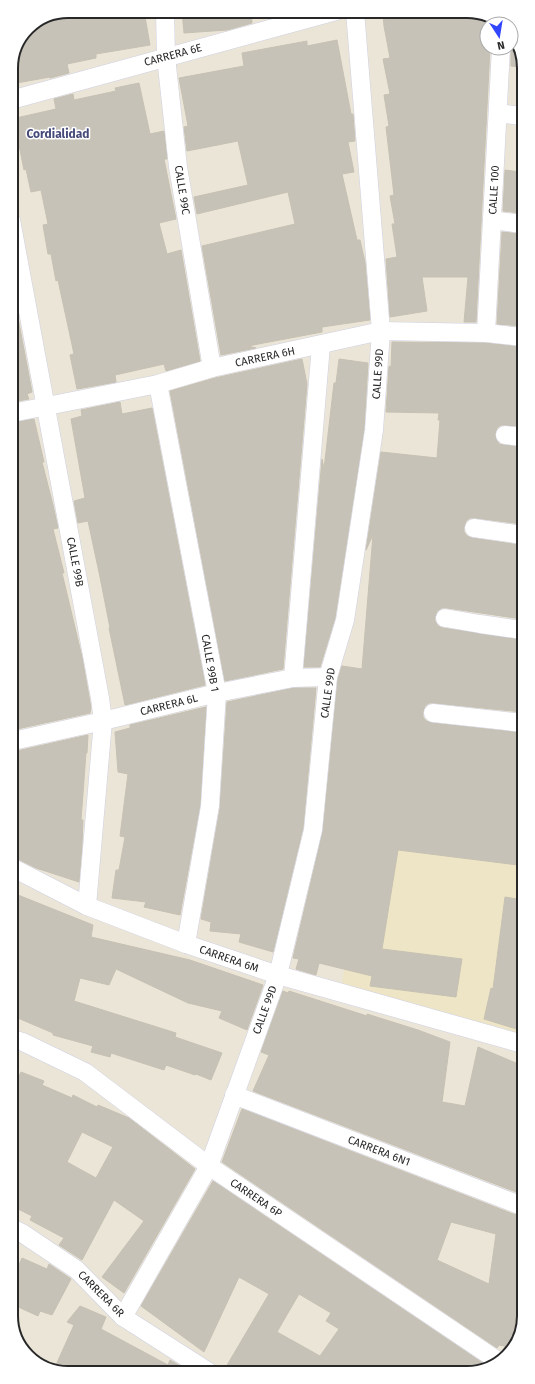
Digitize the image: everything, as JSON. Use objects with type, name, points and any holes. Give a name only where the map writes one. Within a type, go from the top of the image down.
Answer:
[{"type":"street","name":"CALLE 99C","points":[[166,18],[166,57],[178,167],[212,368]]},
{"type":"street","name":"CARRERA 6E","points":[[18,98],[310,18]]},
{"type":"street","name":"CALLE 99D","points":[[123,1317],[209,1166],[278,975],[313,830],[328,677],[345,620],[374,430],[381,331],[356,18]]},
{"type":"street","name":"CALLE 100","points":[[486,333],[501,56]]},
{"type":"street","points":[[498,113],[517,115]]},
{"type":"street","points":[[492,220],[517,223]]},
{"type":"street","name":"CALLE 99B","points":[[18,254],[103,721],[87,906]]},
{"type":"street","name":"CARRERA 6H","points":[[18,412],[158,384],[212,368],[381,331],[486,333],[517,336]]},
{"type":"street","points":[[293,678],[321,345]]},
{"type":"street","name":"CALLE 99B 1","points":[[158,384],[217,693],[210,806],[186,944]]},
{"type":"street","points":[[474,528],[517,534]]},
{"type":"street","points":[[446,618],[517,629]]},
{"type":"street","name":"CARRERA 6L","points":[[18,740],[217,693],[293,678],[328,677]]},
{"type":"street","points":[[433,713],[517,722]]},
{"type":"street","name":"CARRERA 6M","points":[[18,871],[87,906],[186,944],[278,975],[517,1042]]},
{"type":"street","name":"CARRERA 6P","points":[[18,1040],[85,1072],[209,1166],[494,1358]]},
{"type":"street","name":"CARRERA 6N1","points":[[234,1095],[517,1204]]},
{"type":"street","name":"CARRERA 6R","points":[[18,1232],[77,1270],[123,1317],[201,1366]]},
{"type":"shaded area","points":[[370,801],[517,822],[517,1032],[342,984]]},
{"type":"building","points":[[68,18],[145,18],[150,45],[96,54],[96,58],[67,64],[69,73],[18,83],[18,65],[23,46],[35,30],[43,25],[58,19]]},
{"type":"building","points":[[183,18],[252,18],[252,23],[227,30],[184,33]]},
{"type":"building","points":[[383,18],[470,18],[479,20],[479,56],[490,56],[476,322],[464,322],[468,277],[422,277],[427,311],[390,317],[386,259],[397,257],[392,224],[395,224],[390,196],[394,195],[386,127],[389,126],[384,95],[390,94],[383,59],[390,58]]},
{"type":"building","points":[[337,40],[351,114],[353,114],[355,141],[348,142],[354,172],[342,174],[357,240],[360,240],[365,262],[370,320],[322,327],[322,332],[248,346],[256,348],[221,355],[202,246],[295,224],[288,192],[197,214],[194,197],[248,185],[238,141],[187,151],[184,127],[188,126],[179,78],[244,66],[242,53],[307,41],[307,46]]},
{"type":"building","points":[[511,56],[515,56],[517,67],[511,66]]},
{"type":"building","points":[[139,83],[150,134],[164,131],[167,159],[164,159],[176,219],[159,223],[167,254],[181,250],[200,361],[166,371],[164,364],[115,375],[116,382],[77,389],[70,355],[74,354],[58,280],[56,281],[51,254],[48,254],[43,225],[48,224],[41,190],[31,192],[26,169],[24,170],[18,140],[20,140],[18,118],[56,109],[54,99],[73,94],[74,100],[116,91],[115,88]]},
{"type":"building","points":[[505,170],[517,172],[517,213],[503,211]]},
{"type":"building","points":[[502,232],[517,234],[517,326],[497,324]]},
{"type":"building","points":[[18,318],[32,392],[27,394],[29,399],[18,401]]},
{"type":"building","points":[[392,342],[485,343],[517,346],[517,426],[501,425],[497,428],[495,434],[499,444],[517,446],[517,523],[470,518],[466,521],[464,532],[467,536],[472,538],[517,545],[517,618],[442,608],[437,611],[435,621],[438,626],[443,628],[517,639],[517,711],[429,703],[425,706],[423,717],[426,721],[432,723],[517,732],[517,865],[398,850],[382,949],[462,959],[456,997],[370,986],[372,976],[319,963],[316,975],[296,969],[299,959],[293,958],[323,831],[338,679],[342,666],[362,669],[373,535],[366,550],[381,452],[437,458],[440,420],[438,420],[439,413],[386,412],[389,366],[391,367]]},
{"type":"building","points":[[302,359],[307,384],[283,669],[225,681],[170,391],[215,378]]},
{"type":"building","points":[[339,359],[368,363],[364,429],[335,618],[320,667],[304,667],[322,459],[324,469],[334,383],[336,383]]},
{"type":"building","points":[[120,402],[122,414],[152,408],[205,685],[125,705],[88,521],[78,523],[74,501],[85,498],[71,419],[82,416],[81,410]]},
{"type":"building","points":[[34,419],[44,462],[42,462],[58,528],[53,529],[82,657],[91,708],[90,713],[18,729],[18,422]]},
{"type":"building","points":[[294,688],[316,688],[303,828],[273,952],[239,942],[241,934],[210,931],[211,922],[201,919],[220,808],[227,702]]},
{"type":"building","points":[[206,707],[200,805],[180,915],[144,907],[146,902],[112,898],[116,870],[119,870],[125,837],[120,836],[128,774],[118,772],[115,732],[130,728],[130,725]]},
{"type":"building","points":[[88,735],[81,820],[83,820],[79,882],[36,868],[18,859],[18,751]]},
{"type":"building","points":[[18,895],[93,925],[91,937],[190,960],[263,985],[247,1030],[219,1018],[222,1011],[188,1003],[116,969],[109,985],[80,978],[74,1001],[176,1033],[175,1037],[222,1053],[211,1080],[166,1065],[164,1070],[111,1053],[110,1057],[91,1052],[93,1046],[53,1035],[53,1033],[18,1018]]},
{"type":"building","points":[[505,897],[517,899],[517,1029],[484,1019],[491,988],[493,989]]},
{"type":"building","points":[[283,991],[288,993],[289,991],[367,1016],[367,1014],[418,1030],[450,1042],[442,1102],[465,1106],[478,1047],[517,1063],[517,1192],[253,1091],[269,1055],[261,1052]]},
{"type":"building","points":[[21,1072],[44,1081],[42,1085],[72,1098],[73,1095],[97,1107],[98,1105],[129,1118],[195,1169],[124,1293],[102,1277],[144,1221],[114,1200],[82,1260],[59,1245],[64,1238],[30,1220],[32,1216],[18,1209],[18,1078]],"holes":[[[82,1132],[113,1147],[96,1178],[67,1162]]]},
{"type":"building","points":[[242,1109],[517,1215],[517,1316],[511,1338],[507,1346],[499,1345],[497,1348],[222,1162]],"holes":[[[451,1222],[496,1234],[489,1284],[437,1260]]]},
{"type":"building","points":[[213,1181],[483,1363],[474,1366],[227,1366],[269,1294],[239,1277],[204,1352],[141,1306]],"holes":[[[299,1294],[331,1313],[326,1321],[339,1329],[320,1356],[277,1332]]]},
{"type":"building","points":[[22,1258],[47,1269],[49,1264],[71,1279],[52,1315],[40,1311],[38,1316],[18,1307],[18,1267]]},
{"type":"building","points":[[80,1306],[106,1317],[101,1329],[168,1365],[170,1360],[180,1366],[65,1366],[56,1364],[74,1325],[67,1322]]},
{"type":"district","name":"Cordialidad","points":[[58,134]]}]
